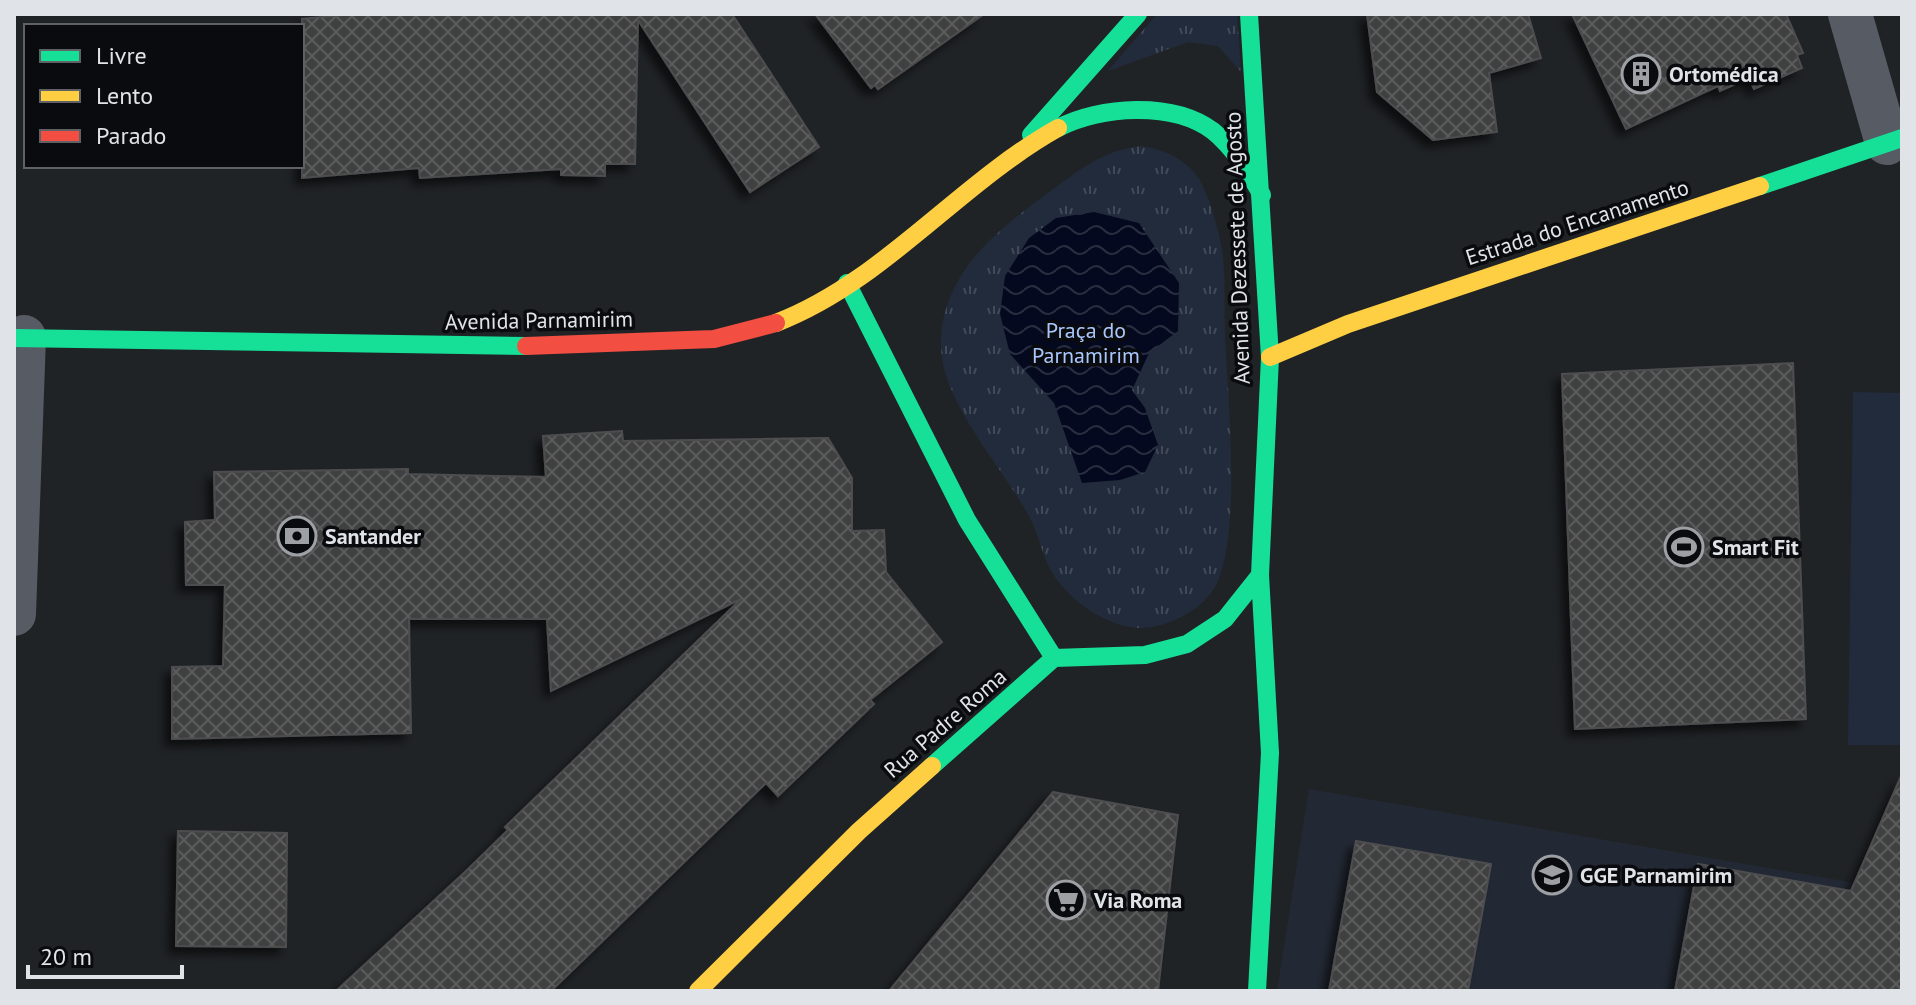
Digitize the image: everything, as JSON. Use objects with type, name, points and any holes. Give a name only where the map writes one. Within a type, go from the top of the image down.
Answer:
[{"type":"main road","points":[[1010,158],[1138,14]]},
{"type":"main road","name":"Avenida Dezessete de Agosto","points":[[1249,14],[1270,357],[1260,575],[1270,753],[1257,991]]},
{"type":"main road","points":[[1010,158],[1064,125],[1123,111],[1169,115],[1206,127],[1237,155],[1262,195]]},
{"type":"main road","name":"Estrada do Encanamento","points":[[1270,357],[1348,324],[1895,141]]},
{"type":"main road","name":"Avenida Parnamirim","points":[[19,337],[549,348],[690,341],[752,332],[810,306],[847,283],[1010,158]]},
{"type":"main road","points":[[847,283],[967,520],[1054,658],[1152,657],[1196,641],[1226,618],[1260,575]]},
{"type":"main road","name":"Rua Padre Roma","points":[[698,991],[859,831],[1054,658]]},
{"type":"street","points":[[1850,14],[1895,141]]},
{"type":"street","points":[[14,614],[19,337]]},
{"type":"shaded area","name":"GGE Parnamirim","points":[[1309,789],[1902,891],[1902,991],[1277,991]]},
{"type":"green space","points":[[1157,14],[1237,14],[1241,72],[1218,46],[1188,42],[1108,71]]},
{"type":"green space","name":"Praça do Parnamirim","points":[[1142,146],[1174,156],[1194,172],[1207,195],[1216,223],[1224,271],[1231,498],[1224,560],[1211,592],[1195,609],[1174,621],[1140,628],[1115,623],[1090,611],[1069,594],[1053,574],[1021,502],[976,435],[950,387],[943,364],[941,341],[951,296],[973,259],[988,242],[1022,212],[1088,165],[1127,148]]},
{"type":"green space","points":[[1853,392],[1902,393],[1902,745],[1848,745]]},
{"type":"water","points":[[1094,212],[1139,223],[1179,283],[1178,331],[1149,353],[1132,390],[1145,408],[1158,445],[1145,472],[1120,480],[1082,483],[1054,403],[1010,354],[1000,314],[1005,276],[1029,238],[1056,218]]},
{"type":"building","points":[[354,14],[732,14],[819,147],[750,192],[638,20],[635,164],[605,164],[605,176],[561,175],[561,169],[420,178],[419,168],[302,178],[302,19]]},
{"type":"building","points":[[815,14],[984,14],[878,89],[875,85],[871,88]]},
{"type":"building","points":[[1367,14],[1528,14],[1541,58],[1489,73],[1497,132],[1433,140],[1377,92]]},
{"type":"building","points":[[1572,14],[1786,14],[1803,53],[1797,55],[1802,68],[1754,89],[1749,78],[1720,91],[1718,86],[1626,129]]},
{"type":"building","name":"Smart Fit","points":[[1793,363],[1806,719],[1575,729],[1562,374]]},
{"type":"building","points":[[622,431],[623,441],[828,438],[852,478],[852,531],[884,530],[886,572],[942,642],[870,700],[874,704],[778,796],[766,783],[551,991],[336,991],[465,872],[508,830],[505,827],[741,599],[551,691],[547,619],[409,619],[411,733],[172,739],[172,667],[223,666],[225,585],[186,585],[185,522],[215,520],[214,472],[408,469],[408,474],[546,477],[543,436]]},
{"type":"building","points":[[1902,774],[1902,991],[1675,991],[1698,864],[1851,891]]},
{"type":"building","name":"Via Roma","points":[[1053,792],[1178,815],[1158,991],[889,991]]},
{"type":"building","points":[[178,831],[287,833],[286,947],[176,946]]},
{"type":"building","points":[[1356,841],[1491,864],[1468,991],[1329,991]]},
{"type":"traffic: fast","points":[[1031,135],[1138,14]]},
{"type":"traffic: fast","points":[[1249,14],[1270,357],[1260,575],[1270,753],[1257,991]]},
{"type":"traffic: fast","points":[[1058,128],[1115,111],[1157,111],[1197,121],[1228,145],[1262,195]]},
{"type":"traffic: fast","points":[[1760,186],[1902,138]]},
{"type":"traffic: fast","points":[[847,283],[967,520],[1054,658]]},
{"type":"traffic: fast","points":[[14,338],[526,346]]},
{"type":"traffic: fast","points":[[932,766],[1054,658],[1145,655],[1187,644],[1225,619],[1260,575]]},
{"type":"traffic: slow","points":[[776,323],[815,305],[851,283],[987,176],[1058,128]]},
{"type":"traffic: slow","points":[[1270,357],[1348,324],[1760,186]]},
{"type":"traffic: slow","points":[[698,991],[859,831],[932,766]]},
{"type":"traffic: jam","points":[[526,346],[714,339],[776,323]]},
{"type":"place","name":"Ortomédica","points":[[1641,74]]},
{"type":"place","name":"Santander","points":[[297,536]]},
{"type":"place","name":"Smart Fit","points":[[1684,547]]},
{"type":"place","name":"GGE Parnamirim","points":[[1552,875]]},
{"type":"place","name":"Via Roma","points":[[1066,900]]}]
